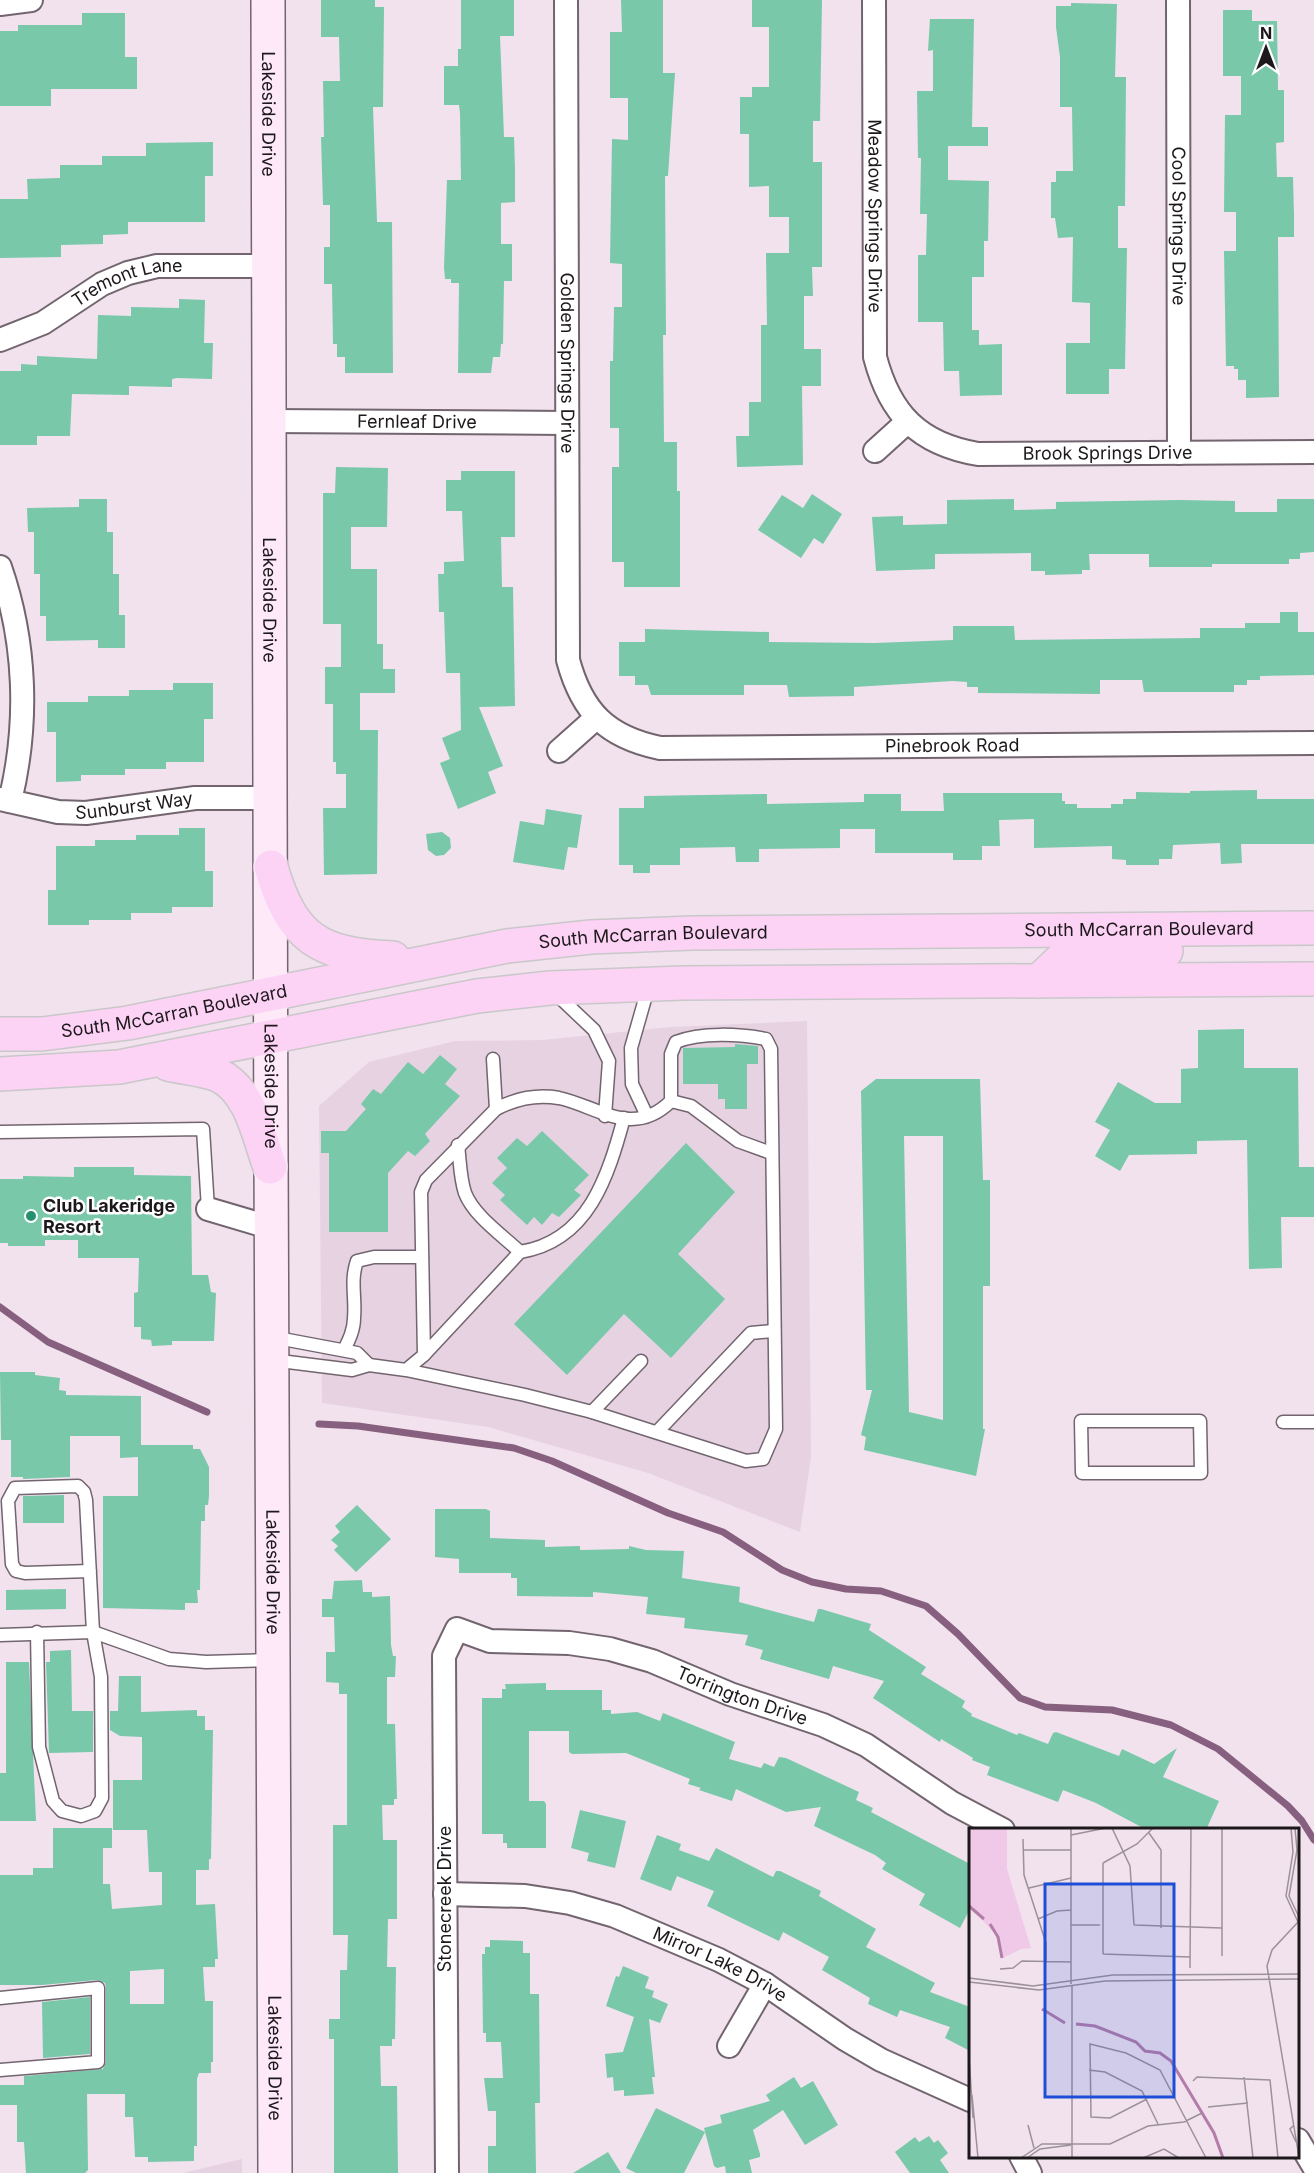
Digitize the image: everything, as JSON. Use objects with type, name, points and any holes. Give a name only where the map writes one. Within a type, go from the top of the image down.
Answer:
[{"type":"main road","points":[[271,867],[281,900],[290,917],[303,933],[321,944],[341,952],[437,960]]},
{"type":"main road","points":[[1039,981],[1067,954],[1244,949],[1311,928]]},
{"type":"main road","name":"South McCarran Boulevard","points":[[0,1034],[42,1034],[128,1023],[507,946],[591,937],[692,933],[1311,928]]},
{"type":"main road","points":[[0,1074],[119,1067],[467,998],[550,988],[650,984],[1314,979]]},
{"type":"main road","points":[[151,1061],[208,1072],[226,1080],[239,1091],[246,1103],[270,1167]]},
{"type":"street","points":[[0,4],[31,0]]},
{"type":"street","name":"Lakeside Drive","points":[[268,0],[272,995],[269,1227],[275,2173]]},
{"type":"street","name":"Golden Springs Drive","points":[[566,0],[567,660],[574,684],[596,718]]},
{"type":"street","name":"Meadow Springs Drive","points":[[874,0],[875,357],[881,382],[893,404],[907,422]]},
{"type":"street","name":"Cool Springs Drive","points":[[1178,0],[1179,453]]},
{"type":"street","name":"Tremont Lane","points":[[0,340],[43,323],[102,284],[128,273],[157,266],[268,266]]},
{"type":"street","name":"Fernleaf Drive","points":[[269,422],[566,423]]},
{"type":"street","points":[[875,451],[907,422]]},
{"type":"street","name":"Brook Springs Drive","points":[[907,422],[928,438],[955,450],[978,454],[1314,452]]},
{"type":"street","points":[[0,567],[13,605],[21,671],[21,758],[5,800]]},
{"type":"street","points":[[559,751],[596,718]]},
{"type":"street","name":"Pinebrook Road","points":[[596,718],[616,733],[637,743],[660,747],[1314,743]]},
{"type":"street","name":"Sunburst Way","points":[[5,800],[58,812],[86,813],[195,798],[271,798]]},
{"type":"street","points":[[208,1209],[269,1227]]},
{"type":"street","name":"Torrington Drive","points":[[457,1629],[490,1641],[569,1643],[610,1649],[652,1661],[730,1694],[823,1725],[866,1745],[952,1803],[999,1828]]},
{"type":"street","name":"Stonecreek Drive","points":[[447,2173],[444,1656],[457,1629]]},
{"type":"street","name":"Mirror Lake Drive","points":[[445,1894],[525,1896],[570,1903],[615,1916],[719,1960],[765,1984],[845,2039],[881,2060],[969,2100]]},
{"type":"street","points":[[729,2046],[765,1984]]},
{"type":"street","points":[[1299,2142],[1314,2167]]},
{"type":"street","points":[[1022,2158],[1030,2173]]},
{"type":"lane","points":[[647,1116],[632,1084],[631,1048],[650,984]]},
{"type":"lane","points":[[550,988],[594,1030],[609,1061],[605,1116]]},
{"type":"lane","points":[[271,1348],[352,1370],[369,1365],[406,1370],[525,1395],[592,1412],[746,1461],[763,1459],[771,1447],[776,1429],[771,1049],[766,1039],[689,1037],[676,1042],[671,1054],[671,1101],[662,1111],[647,1116],[624,1118],[605,1116],[560,1098],[535,1096],[510,1101],[496,1109],[426,1180],[421,1192],[424,1355]]},
{"type":"lane","points":[[493,1059],[496,1109]]},
{"type":"lane","points":[[671,1101],[691,1106],[738,1141],[771,1153]]},
{"type":"lane","points":[[406,1370],[424,1355],[520,1252],[538,1249],[555,1242],[570,1229],[597,1197],[607,1178],[624,1118]]},
{"type":"lane","points":[[0,1132],[203,1129],[208,1209]]},
{"type":"lane","points":[[458,1145],[461,1178],[466,1195],[481,1215],[520,1252]]},
{"type":"lane","points":[[344,1350],[354,1318],[352,1276],[357,1261],[374,1257],[422,1257]]},
{"type":"lane","points":[[657,1432],[751,1333],[773,1331]]},
{"type":"lane","points":[[271,1348],[344,1350],[357,1353],[369,1365]]},
{"type":"lane","points":[[592,1412],[641,1361]]},
{"type":"lane","points":[[1081,1421],[1200,1421],[1201,1473],[1082,1473],[1081,1421]]},
{"type":"lane","points":[[1283,1422],[1314,1422]]},
{"type":"lane","points":[[37,1632],[39,1747],[53,1801],[62,1811],[81,1816],[95,1811],[102,1798],[100,1677],[93,1632],[90,1571],[84,1492],[78,1486],[15,1488],[8,1501],[12,1564],[16,1571],[26,1573],[90,1571]]},
{"type":"lane","points":[[0,1635],[37,1632],[93,1632],[169,1659],[206,1662],[273,1660]]},
{"type":"lane","points":[[0,1998],[98,1988],[98,2062],[0,2070]]},
{"type":"shaded area","points":[[807,1021],[811,1457],[800,1532],[648,1473],[488,1427],[322,1403],[319,1106],[369,1062],[455,1041],[543,1040],[670,1027]]},
{"type":"shaded area","points":[[242,2159],[242,2173],[183,2173]]},
{"type":"building","points":[[321,0],[375,0],[375,7],[384,7],[383,107],[373,107],[377,222],[392,222],[393,373],[345,373],[345,357],[337,357],[337,344],[333,344],[332,284],[324,284],[324,247],[330,247],[330,205],[323,205],[321,137],[324,137],[323,81],[340,81],[339,37],[321,37]]},
{"type":"building","points":[[461,0],[514,0],[514,36],[500,36],[504,137],[514,137],[515,169],[515,202],[501,203],[501,244],[512,244],[512,281],[504,281],[503,344],[501,344],[500,357],[493,357],[491,373],[458,373],[459,283],[451,283],[451,279],[445,279],[444,267],[447,180],[461,180],[459,105],[444,105],[444,66],[458,66],[458,49],[461,49]]},
{"type":"building","points":[[621,0],[663,0],[663,73],[675,73],[668,176],[665,176],[664,442],[677,442],[677,491],[680,491],[680,587],[624,587],[624,562],[612,562],[612,467],[619,467],[619,428],[610,428],[610,361],[613,361],[614,307],[622,307],[622,264],[610,263],[612,139],[628,140],[628,98],[610,98],[610,32],[622,32]]},
{"type":"building","points":[[752,0],[822,0],[820,121],[813,121],[813,162],[822,162],[822,267],[812,267],[813,296],[804,296],[804,349],[821,349],[821,386],[802,386],[803,465],[737,467],[736,436],[749,436],[749,402],[761,402],[761,325],[767,325],[766,253],[789,253],[789,217],[769,217],[769,186],[749,187],[749,134],[740,134],[740,97],[752,97],[752,87],[769,87],[769,27],[752,27]]},
{"type":"building","points":[[1071,3],[1117,4],[1115,77],[1126,77],[1125,206],[1118,206],[1118,248],[1127,248],[1125,369],[1109,369],[1109,394],[1066,394],[1066,343],[1090,343],[1090,303],[1072,302],[1073,237],[1058,238],[1055,218],[1051,218],[1051,182],[1056,182],[1056,171],[1073,171],[1072,107],[1060,107],[1060,57],[1056,27],[1056,6],[1071,6]]},
{"type":"building","points":[[1223,10],[1252,10],[1252,21],[1277,21],[1278,90],[1284,90],[1284,142],[1276,143],[1277,177],[1293,177],[1294,215],[1294,237],[1278,237],[1279,397],[1246,398],[1246,380],[1238,380],[1238,369],[1234,369],[1234,366],[1226,366],[1224,251],[1236,251],[1236,212],[1224,212],[1225,115],[1241,115],[1241,76],[1223,76]]},
{"type":"building","points":[[82,13],[125,13],[125,57],[137,57],[137,89],[51,89],[51,106],[0,106],[0,31],[18,31],[18,25],[82,25]]},
{"type":"building","points":[[930,19],[974,19],[972,127],[988,127],[988,146],[948,146],[948,180],[989,181],[988,241],[984,241],[984,277],[972,277],[972,330],[979,330],[979,345],[1002,344],[1002,395],[960,396],[959,371],[944,371],[943,322],[918,322],[918,255],[926,255],[927,214],[920,214],[921,158],[918,158],[917,91],[933,91],[933,50],[928,51]]},
{"type":"building","points":[[213,142],[213,176],[205,176],[205,222],[128,222],[128,234],[103,235],[103,244],[61,245],[61,257],[0,258],[0,199],[28,199],[27,179],[60,178],[60,165],[102,165],[102,156],[146,156],[146,143]]},
{"type":"building","points":[[179,299],[205,300],[204,343],[213,343],[212,379],[172,379],[172,387],[129,386],[129,395],[72,394],[70,436],[37,436],[37,445],[0,445],[0,371],[21,371],[21,364],[37,365],[37,356],[97,359],[98,315],[131,316],[131,307],[179,308]]},
{"type":"building","points":[[336,467],[388,468],[387,527],[351,527],[351,569],[377,569],[377,644],[383,644],[383,669],[395,669],[395,693],[360,693],[360,730],[378,730],[377,874],[324,875],[323,808],[346,808],[346,774],[336,774],[336,762],[333,762],[333,704],[325,704],[325,667],[341,667],[341,624],[323,624],[323,493],[335,493]]},
{"type":"building","points":[[461,471],[515,471],[515,537],[501,537],[502,587],[513,587],[515,706],[479,707],[503,766],[488,772],[496,793],[458,809],[440,763],[450,759],[442,738],[461,730],[460,673],[446,673],[444,612],[439,612],[438,574],[444,574],[444,562],[464,561],[462,511],[446,511],[446,480],[461,480]]},
{"type":"building","points":[[812,494],[842,514],[823,544],[814,538],[801,558],[758,530],[782,495],[803,508]]},
{"type":"building","points":[[79,499],[107,499],[107,532],[113,532],[113,574],[119,574],[119,615],[125,615],[125,648],[98,648],[98,640],[46,641],[46,616],[40,616],[40,574],[34,574],[34,532],[28,532],[27,508],[79,507]]},
{"type":"building","points":[[1014,499],[1014,510],[1056,509],[1056,502],[1179,500],[1235,501],[1235,512],[1277,512],[1277,499],[1314,499],[1314,552],[1300,553],[1300,559],[1289,559],[1289,564],[1212,564],[1212,567],[1149,567],[1149,554],[1089,554],[1090,570],[1082,570],[1082,574],[1045,575],[1045,571],[1031,571],[1031,553],[935,554],[935,569],[876,571],[872,517],[903,516],[903,525],[947,524],[947,500]]},
{"type":"building","points":[[1280,612],[1298,612],[1298,632],[1314,632],[1314,675],[1260,676],[1260,680],[1247,680],[1247,685],[1234,685],[1234,692],[1144,692],[1142,680],[1100,680],[1100,694],[978,693],[978,687],[967,687],[967,682],[953,681],[854,687],[854,696],[789,697],[787,685],[744,685],[744,695],[651,695],[648,685],[635,685],[635,676],[619,676],[619,642],[645,642],[645,629],[769,632],[769,642],[875,643],[953,640],[953,626],[1014,626],[1015,640],[1200,638],[1200,628],[1245,628],[1245,623],[1280,623]]},
{"type":"building","points":[[173,683],[213,683],[213,719],[204,719],[204,762],[166,762],[166,769],[125,769],[125,775],[81,775],[81,781],[56,782],[56,732],[47,732],[47,702],[88,702],[88,696],[129,696],[129,690],[173,690]]},
{"type":"building","points":[[1257,790],[1257,799],[1314,799],[1314,844],[1241,844],[1242,863],[1221,864],[1220,843],[1173,845],[1172,859],[1159,859],[1159,865],[1126,865],[1126,860],[1112,859],[1112,846],[1034,848],[1034,819],[999,820],[1000,846],[982,846],[982,860],[953,860],[953,853],[875,853],[875,829],[840,829],[840,848],[759,849],[759,862],[736,862],[735,847],[680,848],[680,865],[650,865],[650,873],[633,873],[633,865],[619,865],[619,808],[644,808],[644,796],[767,794],[767,804],[864,802],[864,794],[901,794],[901,811],[944,811],[943,793],[1062,793],[1062,801],[1065,801],[1065,804],[1077,804],[1077,808],[1111,808],[1111,804],[1123,804],[1123,799],[1136,799],[1136,792],[1190,793],[1190,791]]},
{"type":"building","points":[[546,809],[582,815],[577,848],[568,847],[564,870],[513,862],[520,821],[544,825]]},
{"type":"building","points":[[179,828],[205,828],[205,871],[213,871],[213,907],[172,907],[172,913],[131,913],[131,920],[89,920],[89,925],[48,925],[48,890],[56,890],[56,846],[95,846],[95,840],[136,840],[136,835],[179,835]]},
{"type":"building","points":[[442,832],[450,838],[451,848],[444,855],[436,856],[428,850],[426,834]]},
{"type":"building","points":[[1244,1029],[1244,1068],[1298,1068],[1299,1167],[1314,1167],[1314,1217],[1281,1217],[1282,1268],[1249,1269],[1247,1140],[1197,1141],[1197,1154],[1129,1155],[1120,1171],[1095,1156],[1110,1130],[1095,1122],[1118,1082],[1155,1103],[1181,1103],[1181,1069],[1198,1068],[1198,1030]]},
{"type":"building","points":[[735,1044],[758,1046],[758,1064],[747,1064],[747,1109],[725,1109],[725,1099],[718,1099],[718,1084],[683,1084],[683,1048],[735,1047]]},
{"type":"building","points":[[440,1055],[457,1069],[445,1084],[460,1096],[425,1134],[430,1141],[415,1156],[408,1151],[388,1173],[388,1232],[329,1232],[329,1153],[321,1153],[321,1131],[346,1131],[366,1109],[361,1104],[373,1089],[381,1094],[408,1062],[423,1074]]},
{"type":"building","points":[[876,1079],[980,1079],[983,1180],[990,1180],[990,1286],[983,1286],[983,1429],[985,1429],[976,1476],[864,1450],[866,1437],[861,1435],[872,1390],[866,1390],[861,1091]],"holes":[[[904,1136],[943,1136],[943,1420],[909,1412]]]},
{"type":"building","points":[[542,1131],[589,1175],[574,1190],[581,1195],[559,1217],[552,1213],[542,1225],[534,1217],[527,1225],[500,1200],[505,1195],[492,1183],[507,1168],[497,1158],[517,1138],[527,1146]]},
{"type":"building","points":[[686,1143],[735,1192],[678,1254],[725,1299],[671,1358],[624,1314],[567,1375],[514,1324]]},
{"type":"building","points":[[74,1167],[134,1167],[134,1175],[191,1176],[192,1275],[208,1275],[211,1292],[216,1293],[214,1341],[172,1341],[172,1345],[152,1346],[151,1340],[141,1339],[141,1327],[134,1327],[134,1293],[138,1292],[139,1258],[78,1258],[78,1240],[45,1240],[45,1246],[8,1246],[8,1243],[0,1243],[0,1179],[23,1179],[23,1176],[74,1177]]},
{"type":"building","points":[[0,1372],[35,1372],[35,1375],[60,1378],[59,1390],[66,1391],[66,1395],[141,1396],[141,1445],[193,1445],[193,1449],[200,1449],[209,1467],[209,1496],[208,1505],[205,1505],[205,1521],[201,1521],[198,1603],[185,1603],[185,1610],[103,1608],[103,1496],[138,1496],[138,1457],[120,1458],[120,1436],[70,1436],[70,1477],[23,1479],[23,1477],[11,1477],[11,1440],[1,1440]]},
{"type":"building","points":[[64,1495],[64,1523],[23,1523],[23,1496]]},
{"type":"building","points":[[357,1505],[391,1539],[356,1572],[334,1550],[338,1546],[331,1540],[340,1532],[335,1526]]},
{"type":"building","points":[[435,1509],[486,1509],[490,1511],[490,1538],[545,1540],[545,1547],[580,1546],[580,1550],[629,1549],[629,1546],[646,1550],[684,1551],[682,1578],[740,1587],[739,1602],[814,1622],[818,1609],[821,1609],[871,1624],[869,1630],[926,1667],[921,1674],[965,1701],[962,1707],[972,1714],[971,1716],[1017,1735],[1019,1733],[1048,1744],[1053,1733],[1056,1732],[1119,1756],[1122,1749],[1154,1764],[1177,1748],[1163,1777],[1219,1801],[1207,1828],[1143,1828],[1096,1803],[1063,1790],[1058,1802],[987,1775],[990,1767],[972,1760],[973,1758],[941,1739],[940,1742],[873,1698],[884,1681],[833,1666],[829,1679],[760,1659],[763,1650],[745,1645],[748,1635],[684,1628],[685,1618],[646,1614],[648,1597],[593,1592],[593,1597],[517,1596],[517,1578],[511,1578],[511,1573],[459,1573],[459,1559],[435,1557]]},
{"type":"building","points":[[362,1580],[363,1592],[372,1592],[372,1597],[390,1596],[391,1645],[393,1656],[396,1656],[395,1677],[387,1677],[387,1724],[395,1724],[397,1799],[394,1799],[394,1805],[382,1805],[383,1840],[397,1840],[397,1919],[388,1919],[387,1967],[396,1967],[395,2039],[392,2039],[392,2046],[380,2046],[381,2086],[397,2086],[398,2173],[334,2173],[334,2039],[329,2039],[329,2019],[340,2019],[340,1970],[347,1970],[348,1935],[333,1935],[333,1825],[347,1825],[347,1694],[339,1694],[339,1683],[326,1682],[326,1652],[335,1652],[334,1617],[322,1617],[322,1599],[332,1599],[334,1581]]},
{"type":"building","points":[[66,1589],[66,1609],[6,1610],[6,1590]]},
{"type":"building","points":[[71,1650],[72,1711],[93,1711],[93,1752],[49,1753],[46,1662],[50,1662],[50,1651]]},
{"type":"building","points":[[6,1662],[29,1662],[36,1821],[0,1821],[0,1773],[6,1773]]},
{"type":"building","points":[[119,1676],[141,1676],[141,1712],[197,1710],[197,1716],[205,1716],[205,1730],[213,1730],[211,1859],[209,1859],[209,1870],[196,1870],[196,1905],[215,1904],[218,1959],[215,1959],[215,1967],[203,1967],[205,2001],[213,2001],[213,2062],[211,2062],[211,2073],[199,2073],[197,2079],[197,2146],[194,2146],[194,2161],[148,2162],[148,2157],[135,2157],[133,2117],[125,2117],[125,2094],[87,2094],[88,2170],[85,2173],[26,2173],[24,2142],[17,2142],[17,2105],[0,2105],[0,2085],[24,2085],[24,2076],[103,2069],[106,2062],[106,1988],[105,1983],[97,1980],[42,1985],[0,1985],[0,1875],[33,1875],[33,1868],[53,1868],[53,1828],[112,1828],[112,1848],[103,1848],[103,1884],[110,1884],[112,1909],[162,1905],[162,1872],[149,1872],[147,1830],[113,1830],[113,1780],[142,1780],[142,1737],[120,1736],[110,1730],[110,1711],[118,1711]],"holes":[[[164,1969],[164,2004],[130,2004],[130,1971]]]},
{"type":"building","points":[[546,1683],[546,1690],[602,1690],[602,1710],[611,1710],[611,1714],[637,1712],[660,1721],[663,1713],[735,1742],[729,1759],[761,1768],[764,1763],[774,1767],[779,1757],[786,1758],[859,1792],[856,1800],[873,1808],[871,1812],[969,1863],[969,1911],[960,1928],[919,1905],[925,1894],[882,1869],[886,1863],[875,1855],[814,1826],[821,1807],[786,1812],[736,1789],[732,1801],[699,1790],[701,1788],[688,1784],[690,1779],[626,1753],[572,1754],[569,1752],[569,1731],[529,1731],[529,1801],[544,1801],[546,1804],[546,1848],[507,1848],[507,1843],[503,1843],[503,1834],[482,1834],[482,1698],[502,1698],[502,1689],[506,1689],[505,1684]]},
{"type":"building","points":[[580,1810],[626,1821],[615,1868],[587,1861],[589,1853],[571,1848]]},
{"type":"building","points":[[657,1835],[681,1844],[679,1850],[709,1861],[716,1848],[773,1877],[776,1871],[780,1871],[821,1891],[819,1896],[876,1929],[866,1947],[935,1983],[930,1992],[969,2007],[969,2050],[945,2038],[950,2027],[900,2010],[897,2017],[868,2004],[870,1998],[822,1970],[829,1957],[783,1932],[779,1941],[707,1906],[714,1891],[677,1876],[671,1891],[640,1879]]},
{"type":"building","points":[[490,1940],[523,1941],[523,1953],[530,1953],[530,1994],[539,1994],[540,2103],[535,2103],[536,2173],[488,2173],[488,2146],[496,2146],[496,2111],[488,2111],[484,2078],[503,2078],[501,2042],[486,2042],[486,2033],[483,2033],[482,1954],[485,1954],[485,1947],[490,1947]]},
{"type":"building","points":[[623,1966],[649,1977],[645,1988],[654,1991],[652,1997],[668,2004],[660,2023],[649,2019],[655,2077],[652,2077],[654,2094],[624,2096],[624,2090],[614,2091],[613,2077],[607,2078],[605,2054],[623,2052],[634,2017],[606,2006],[616,1976],[619,1977]]},
{"type":"building","points":[[90,1997],[90,2054],[43,2058],[42,2002]]},
{"type":"building","points":[[794,2077],[801,2088],[813,2081],[838,2125],[805,2145],[783,2110],[753,2130],[760,2157],[749,2160],[752,2173],[726,2173],[725,2166],[717,2168],[714,2166],[704,2128],[722,2123],[720,2115],[770,2101],[766,2095]]},
{"type":"building","points":[[656,2108],[705,2132],[684,2173],[636,2173],[626,2168]]},
{"type":"building","points":[[929,2136],[934,2143],[938,2140],[948,2153],[940,2160],[949,2173],[910,2173],[895,2152],[915,2137],[919,2142]]},
{"type":"building","points":[[608,2152],[621,2173],[573,2173]]},
{"type":"waterway","points":[[0,1307],[48,1342],[207,1412]]},
{"type":"waterway","points":[[319,1424],[358,1426],[514,1448],[552,1461],[668,1513],[723,1532],[782,1570],[812,1582],[846,1589],[881,1591],[926,1606],[958,1634],[1020,1698],[1045,1707],[1112,1710],[1171,1725],[1218,1749],[1288,1806],[1302,1821],[1314,1840]]},
{"type":"place","name":"Club Lakeridge Resort","points":[[31,1216]]}]
